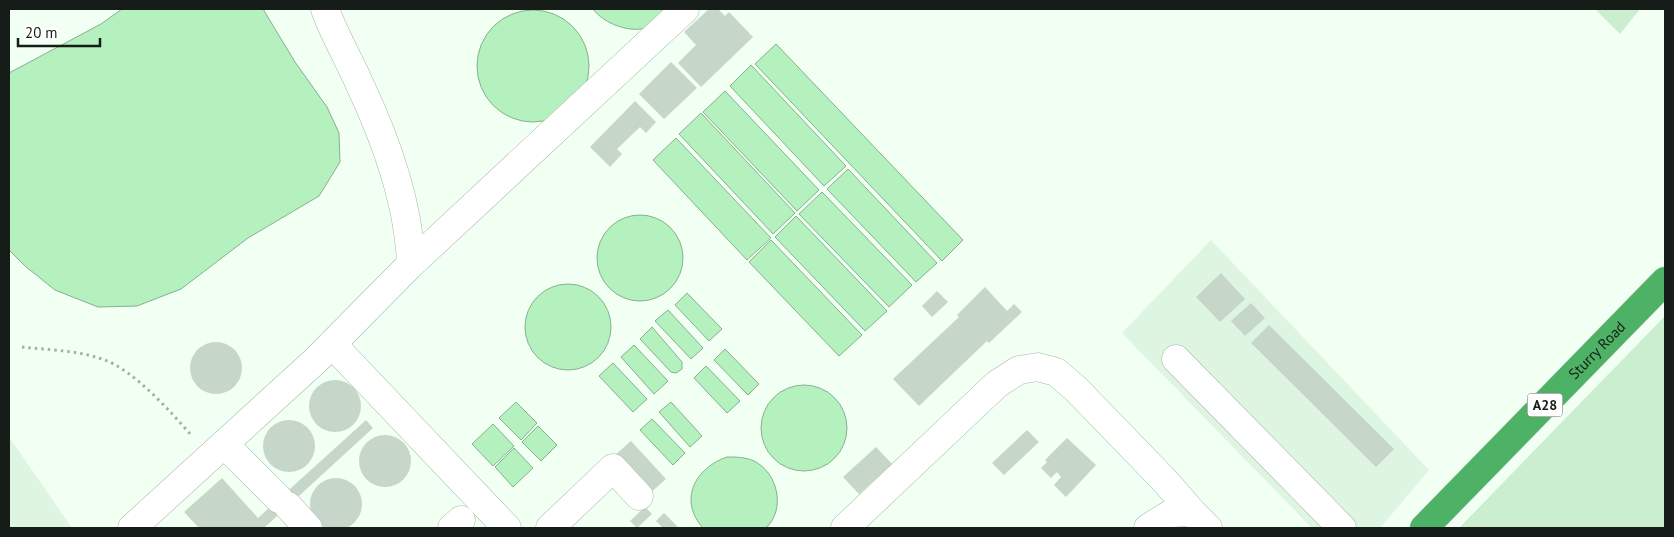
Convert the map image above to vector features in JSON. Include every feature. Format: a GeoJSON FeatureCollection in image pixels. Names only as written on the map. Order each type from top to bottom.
{"type":"FeatureCollection","features":[{"type":"Feature","properties":{"kind":"highway","name":"Sturry Road"},"geometry":{"type":"LineString","coordinates":[[1424,528],[1665,281]]}},
{"type":"Feature","properties":{"kind":"lane"},"geometry":{"type":"LineString","coordinates":[[325,9],[332,29],[360,85],[388,150],[410,238],[411,264]]}},
{"type":"Feature","properties":{"kind":"lane"},"geometry":{"type":"LineString","coordinates":[[132,528],[332,344],[411,264],[685,9]]}},
{"type":"Feature","properties":{"kind":"lane"},"geometry":{"type":"LineString","coordinates":[[332,344],[507,528]]}},
{"type":"Feature","properties":{"kind":"lane"},"geometry":{"type":"LineString","coordinates":[[1176,359],[1342,528]]}},
{"type":"Feature","properties":{"kind":"lane"},"geometry":{"type":"LineString","coordinates":[[844,528],[997,384],[1019,370],[1038,367],[1056,372],[1076,389],[1200,520]]}},
{"type":"Feature","properties":{"kind":"lane"},"geometry":{"type":"LineString","coordinates":[[217,450],[283,502],[308,528]]}},
{"type":"Feature","properties":{"kind":"lane"},"geometry":{"type":"LineString","coordinates":[[550,528],[613,468],[639,496]]}},
{"type":"Feature","properties":{"kind":"lane"},"geometry":{"type":"LineString","coordinates":[[1148,528],[1172,513],[1200,520]]}},
{"type":"Feature","properties":{"kind":"path"},"geometry":{"type":"LineString","coordinates":[[22,347],[70,352],[103,359],[135,378],[173,414],[217,450]]}},
{"type":"Feature","properties":{"kind":"shaded area"},"geometry":{"type":"Polygon","coordinates":[[[122,9],[263,9],[295,62],[327,107],[339,133],[340,162],[319,196],[248,238],[181,289],[137,306],[98,307],[55,290],[25,266],[9,250],[9,73],[101,24],[122,9]]]}},
{"type":"Feature","properties":{"kind":"shaded area"},"geometry":{"type":"Polygon","coordinates":[[[593,9],[679,9],[649,27],[634,29],[611,23],[593,9]]]}},
{"type":"Feature","properties":{"kind":"shaded area"},"geometry":{"type":"Polygon","coordinates":[[[1595,9],[1640,9],[1620,34],[1595,9]]]}},
{"type":"Feature","properties":{"kind":"shaded area"},"geometry":{"type":"Polygon","coordinates":[[[533,10],[554,15],[572,27],[584,45],[589,66],[584,87],[572,105],[554,117],[533,122],[512,117],[494,105],[482,87],[477,66],[482,45],[494,27],[512,15],[533,10]]]}},
{"type":"Feature","properties":{"kind":"shaded area"},"geometry":{"type":"Polygon","coordinates":[[[776,44],[963,240],[942,261],[755,64],[776,44]]]}},
{"type":"Feature","properties":{"kind":"shaded area"},"geometry":{"type":"Polygon","coordinates":[[[751,65],[846,166],[824,186],[730,86],[751,65]]]}},
{"type":"Feature","properties":{"kind":"shaded area"},"geometry":{"type":"Polygon","coordinates":[[[725,91],[819,190],[797,211],[703,112],[725,91]]]}},
{"type":"Feature","properties":{"kind":"shaded area"},"geometry":{"type":"Polygon","coordinates":[[[701,113],[795,213],[773,234],[679,134],[701,113]]]}},
{"type":"Feature","properties":{"kind":"shaded area"},"geometry":{"type":"Polygon","coordinates":[[[676,138],[771,238],[747,260],[653,160],[676,138]]]}},
{"type":"Feature","properties":{"kind":"shaded area"},"geometry":{"type":"Polygon","coordinates":[[[848,169],[937,263],[916,282],[827,189],[848,169]]]}},
{"type":"Feature","properties":{"kind":"shaded area"},"geometry":{"type":"Polygon","coordinates":[[[822,192],[912,285],[889,307],[799,214],[822,192]]]}},
{"type":"Feature","properties":{"kind":"shaded area"},"geometry":{"type":"Polygon","coordinates":[[[640,215],[656,218],[664,222],[676,234],[680,242],[683,258],[680,274],[676,282],[664,294],[656,298],[640,301],[624,298],[616,294],[604,282],[600,274],[597,258],[600,242],[604,234],[616,222],[624,218],[640,215]]]}},
{"type":"Feature","properties":{"kind":"shaded area"},"geometry":{"type":"Polygon","coordinates":[[[796,216],[887,311],[865,331],[775,237],[796,216]]]}},
{"type":"Feature","properties":{"kind":"shaded area"},"geometry":{"type":"Polygon","coordinates":[[[771,240],[862,335],[839,356],[749,262],[771,240]]]}},
{"type":"Feature","properties":{"kind":"shaded area"},"geometry":{"type":"Polygon","coordinates":[[[1211,240],[1429,470],[1380,528],[1312,528],[1122,333],[1211,240]]]}},
{"type":"Feature","properties":{"kind":"shaded area"},"geometry":{"type":"Polygon","coordinates":[[[568,284],[584,287],[592,291],[604,303],[608,311],[611,327],[608,343],[604,351],[592,363],[584,367],[568,370],[552,367],[544,363],[532,351],[528,343],[525,327],[528,311],[532,303],[544,291],[552,287],[568,284]]]}},
{"type":"Feature","properties":{"kind":"shaded area"},"geometry":{"type":"Polygon","coordinates":[[[687,293],[722,329],[709,341],[675,305],[687,293]]]}},
{"type":"Feature","properties":{"kind":"shaded area"},"geometry":{"type":"Polygon","coordinates":[[[668,310],[703,348],[691,359],[655,321],[668,310]]]}},
{"type":"Feature","properties":{"kind":"shaded area"},"geometry":{"type":"Polygon","coordinates":[[[1665,316],[1665,528],[1459,528],[1665,316]]]}},
{"type":"Feature","properties":{"kind":"shaded area"},"geometry":{"type":"Polygon","coordinates":[[[652,327],[682,362],[682,369],[676,373],[671,372],[640,339],[652,327]]]}},
{"type":"Feature","properties":{"kind":"shaded area"},"geometry":{"type":"Polygon","coordinates":[[[634,345],[668,381],[654,394],[621,357],[634,345]]]}},
{"type":"Feature","properties":{"kind":"shaded area"},"geometry":{"type":"Polygon","coordinates":[[[725,349],[759,384],[748,395],[714,360],[725,349]]]}},
{"type":"Feature","properties":{"kind":"shaded area"},"geometry":{"type":"Polygon","coordinates":[[[613,363],[647,399],[633,412],[599,376],[613,363]]]}},
{"type":"Feature","properties":{"kind":"shaded area"},"geometry":{"type":"Polygon","coordinates":[[[706,366],[740,401],[727,413],[694,378],[706,366]]]}},
{"type":"Feature","properties":{"kind":"shaded area"},"geometry":{"type":"Polygon","coordinates":[[[804,385],[820,388],[828,392],[840,404],[844,412],[847,428],[844,444],[840,452],[828,464],[820,468],[804,471],[788,468],[780,464],[768,452],[764,444],[761,428],[764,412],[768,404],[780,392],[788,388],[804,385]]]}},
{"type":"Feature","properties":{"kind":"shaded area"},"geometry":{"type":"Polygon","coordinates":[[[516,402],[537,423],[521,440],[499,418],[516,402]]]}},
{"type":"Feature","properties":{"kind":"shaded area"},"geometry":{"type":"Polygon","coordinates":[[[671,402],[702,436],[690,447],[659,412],[671,402]]]}},
{"type":"Feature","properties":{"kind":"shaded area"},"geometry":{"type":"Polygon","coordinates":[[[652,419],[685,453],[673,465],[640,430],[652,419]]]}},
{"type":"Feature","properties":{"kind":"shaded area"},"geometry":{"type":"Polygon","coordinates":[[[493,424],[514,446],[493,466],[472,444],[493,424]]]}},
{"type":"Feature","properties":{"kind":"shaded area"},"geometry":{"type":"Polygon","coordinates":[[[538,426],[557,445],[541,461],[522,442],[538,426]]]}},
{"type":"Feature","properties":{"kind":"shaded area"},"geometry":{"type":"Polygon","coordinates":[[[9,437],[72,528],[9,528],[9,437]]]}},
{"type":"Feature","properties":{"kind":"shaded area"},"geometry":{"type":"Polygon","coordinates":[[[514,448],[533,468],[513,487],[495,467],[514,448]]]}},
{"type":"Feature","properties":{"kind":"shaded area"},"geometry":{"type":"Polygon","coordinates":[[[727,457],[744,458],[754,461],[769,474],[774,482],[777,502],[776,511],[766,528],[703,528],[696,517],[692,507],[691,496],[694,486],[706,469],[727,457]]]}},
{"type":"Feature","properties":{"kind":"building"},"geometry":{"type":"Polygon","coordinates":[[[709,9],[718,9],[725,16],[729,12],[753,37],[701,87],[678,63],[696,45],[684,32],[709,9]]]}},
{"type":"Feature","properties":{"kind":"building"},"geometry":{"type":"Polygon","coordinates":[[[671,62],[697,88],[664,119],[639,94],[671,62]]]}},
{"type":"Feature","properties":{"kind":"building"},"geometry":{"type":"Polygon","coordinates":[[[635,101],[656,122],[646,133],[640,127],[617,149],[622,154],[610,167],[590,147],[635,101]]]}},
{"type":"Feature","properties":{"kind":"building"},"geometry":{"type":"Polygon","coordinates":[[[1221,273],[1245,299],[1220,322],[1196,297],[1221,273]]]}},
{"type":"Feature","properties":{"kind":"building"},"geometry":{"type":"Polygon","coordinates":[[[985,287],[1007,311],[1014,304],[1022,312],[989,343],[987,341],[919,406],[893,379],[959,317],[957,315],[985,287]]]}},
{"type":"Feature","properties":{"kind":"building"},"geometry":{"type":"Polygon","coordinates":[[[937,291],[948,302],[932,317],[922,306],[937,291]]]}},
{"type":"Feature","properties":{"kind":"building"},"geometry":{"type":"Polygon","coordinates":[[[1251,303],[1265,318],[1245,336],[1231,321],[1251,303]]]}},
{"type":"Feature","properties":{"kind":"building"},"geometry":{"type":"Polygon","coordinates":[[[1269,325],[1394,449],[1376,467],[1251,343],[1269,325]]]}},
{"type":"Feature","properties":{"kind":"building"},"geometry":{"type":"Polygon","coordinates":[[[211,342],[221,342],[230,346],[238,354],[242,368],[238,382],[230,390],[221,394],[211,394],[202,390],[194,382],[190,373],[190,363],[194,354],[202,346],[211,342]]]}},
{"type":"Feature","properties":{"kind":"building"},"geometry":{"type":"Polygon","coordinates":[[[330,380],[340,380],[349,384],[357,392],[361,406],[357,420],[349,428],[340,432],[330,432],[321,428],[313,420],[309,411],[309,401],[313,392],[321,384],[330,380]]]}},
{"type":"Feature","properties":{"kind":"building"},"geometry":{"type":"Polygon","coordinates":[[[284,420],[294,420],[303,424],[311,432],[315,446],[311,460],[303,468],[294,472],[284,472],[275,468],[267,460],[263,451],[263,441],[267,432],[275,424],[284,420]]]}},
{"type":"Feature","properties":{"kind":"building"},"geometry":{"type":"Polygon","coordinates":[[[366,420],[373,428],[264,528],[199,528],[184,512],[222,478],[258,518],[366,420]]]}},
{"type":"Feature","properties":{"kind":"building"},"geometry":{"type":"Polygon","coordinates":[[[1027,430],[1039,442],[1004,475],[992,463],[1027,430]]]}},
{"type":"Feature","properties":{"kind":"building"},"geometry":{"type":"Polygon","coordinates":[[[380,435],[390,435],[399,439],[407,447],[411,461],[407,475],[399,483],[390,487],[380,487],[371,483],[363,475],[359,466],[359,456],[363,447],[371,439],[380,435]]]}},
{"type":"Feature","properties":{"kind":"building"},"geometry":{"type":"Polygon","coordinates":[[[1067,438],[1096,465],[1066,497],[1054,485],[1061,477],[1057,472],[1051,478],[1041,468],[1047,462],[1045,460],[1067,438]]]}},
{"type":"Feature","properties":{"kind":"building"},"geometry":{"type":"Polygon","coordinates":[[[631,441],[666,479],[649,494],[614,456],[631,441]]]}},
{"type":"Feature","properties":{"kind":"building"},"geometry":{"type":"Polygon","coordinates":[[[876,447],[892,464],[859,494],[843,477],[876,447]]]}},
{"type":"Feature","properties":{"kind":"building"},"geometry":{"type":"Polygon","coordinates":[[[336,478],[350,482],[358,490],[362,504],[358,518],[350,526],[336,530],[322,526],[314,518],[310,504],[314,490],[322,482],[336,478]]]}},
{"type":"Feature","properties":{"kind":"building"},"geometry":{"type":"Polygon","coordinates":[[[645,507],[652,514],[637,528],[630,521],[645,507]]]}},
{"type":"Feature","properties":{"kind":"building"},"geometry":{"type":"Polygon","coordinates":[[[664,513],[679,528],[663,528],[656,521],[664,513]]]}}]}
